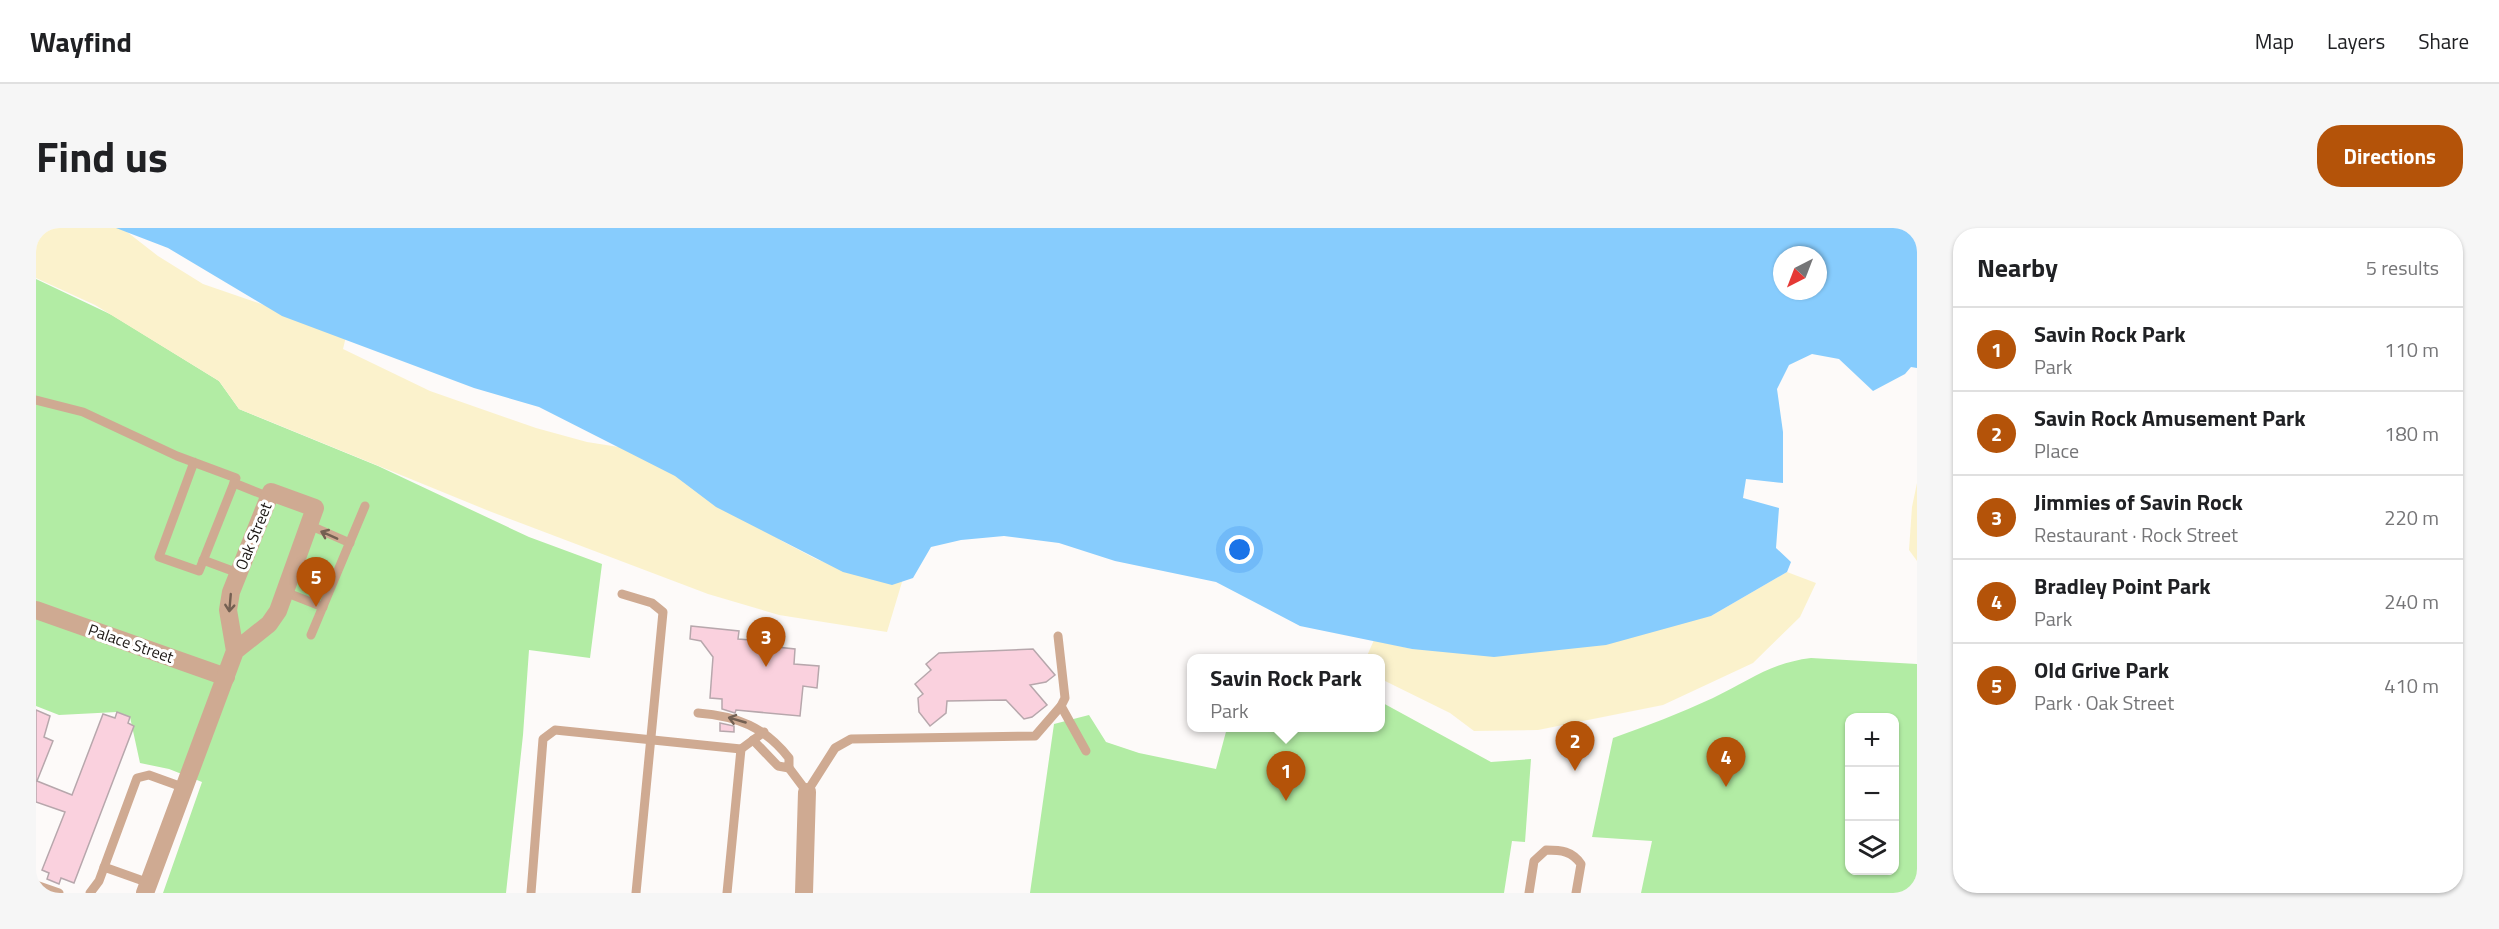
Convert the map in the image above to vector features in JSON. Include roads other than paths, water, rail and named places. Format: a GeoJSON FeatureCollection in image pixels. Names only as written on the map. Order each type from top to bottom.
{"type":"FeatureCollection","features":[{"type":"Feature","properties":{"kind":"street","name":"Oak Street"},"geometry":{"type":"LineString","coordinates":[[147,888],[235,651],[228,610],[231,592],[271,492],[315,508],[309,525]]}},
{"type":"Feature","properties":{"kind":"street"},"geometry":{"type":"LineString","coordinates":[[235,651],[269,624],[278,610],[309,525]]}},
{"type":"Feature","properties":{"kind":"street","name":"Palace Street"},"geometry":{"type":"LineString","coordinates":[[36,610],[226,677]]}},
{"type":"Feature","properties":{"kind":"street"},"geometry":{"type":"LineString","coordinates":[[804,893],[807,792]]}},
{"type":"Feature","properties":{"kind":"lane"},"geometry":{"type":"LineString","coordinates":[[36,400],[83,412],[194,462],[236,478],[199,571],[159,557],[194,462]]}},
{"type":"Feature","properties":{"kind":"lane"},"geometry":{"type":"LineString","coordinates":[[234,483],[269,497]]}},
{"type":"Feature","properties":{"kind":"lane"},"geometry":{"type":"LineString","coordinates":[[311,635],[365,506]]}},
{"type":"Feature","properties":{"kind":"lane"},"geometry":{"type":"LineString","coordinates":[[309,525],[350,543]]}},
{"type":"Feature","properties":{"kind":"lane"},"geometry":{"type":"LineString","coordinates":[[204,560],[238,573]]}},
{"type":"Feature","properties":{"kind":"lane"},"geometry":{"type":"LineString","coordinates":[[285,592],[323,607]]}},
{"type":"Feature","properties":{"kind":"lane"},"geometry":{"type":"LineString","coordinates":[[622,594],[652,603],[663,612],[636,893]]}},
{"type":"Feature","properties":{"kind":"lane"},"geometry":{"type":"LineString","coordinates":[[698,713],[740,720],[764,732],[789,759],[789,768],[807,792],[835,748],[851,739],[1035,736],[1061,706],[1065,688],[1058,636]]}},
{"type":"Feature","properties":{"kind":"lane"},"geometry":{"type":"LineString","coordinates":[[1061,706],[1086,751]]}},
{"type":"Feature","properties":{"kind":"lane"},"geometry":{"type":"LineString","coordinates":[[531,893],[543,739],[555,730],[741,749],[764,732]]}},
{"type":"Feature","properties":{"kind":"lane"},"geometry":{"type":"LineString","coordinates":[[753,740],[778,766],[789,768]]}},
{"type":"Feature","properties":{"kind":"lane"},"geometry":{"type":"LineString","coordinates":[[727,893],[741,749]]}},
{"type":"Feature","properties":{"kind":"lane"},"geometry":{"type":"LineString","coordinates":[[90,893],[99,881],[134,784],[139,776],[148,775],[185,788]]}},
{"type":"Feature","properties":{"kind":"lane"},"geometry":{"type":"LineString","coordinates":[[1529,893],[1534,861],[1546,850],[1570,852],[1581,864],[1576,893]]}},
{"type":"Feature","properties":{"kind":"lane"},"geometry":{"type":"LineString","coordinates":[[104,867],[147,888]]}},
{"type":"Feature","properties":{"kind":"lane"},"geometry":{"type":"LineString","coordinates":[[36,885],[57,893]]}},
{"type":"Feature","properties":{"kind":"water"},"geometry":{"type":"Polygon","coordinates":[[[116,228],[1917,228],[1917,368],[1911,367],[1905,374],[1873,391],[1839,359],[1812,354],[1789,365],[1777,389],[1783,432],[1783,483],[1746,479],[1743,498],[1779,508],[1776,548],[1791,562],[1787,572],[1711,616],[1606,645],[1494,657],[1412,649],[1300,626],[1216,582],[1115,561],[1059,543],[1004,536],[961,540],[931,547],[913,578],[892,585],[843,572],[716,507],[675,476],[539,407],[474,388],[282,316],[168,248],[116,228]]]}},
{"type":"Feature","properties":{"kind":"place","name":"Old Grive Park"},"geometry":{"type":"Point","coordinates":[316,607]}},
{"type":"Feature","properties":{"kind":"place","name":"Jimmies of Savin Rock"},"geometry":{"type":"Point","coordinates":[766,667]}},
{"type":"Feature","properties":{"kind":"place","name":"Savin Rock Amusement Park"},"geometry":{"type":"Point","coordinates":[1575,771]}},
{"type":"Feature","properties":{"kind":"place","name":"Bradley Point Park"},"geometry":{"type":"Point","coordinates":[1726,787]}},
{"type":"Feature","properties":{"kind":"place","name":"Savin Rock Park"},"geometry":{"type":"Point","coordinates":[1286,801]}}]}
